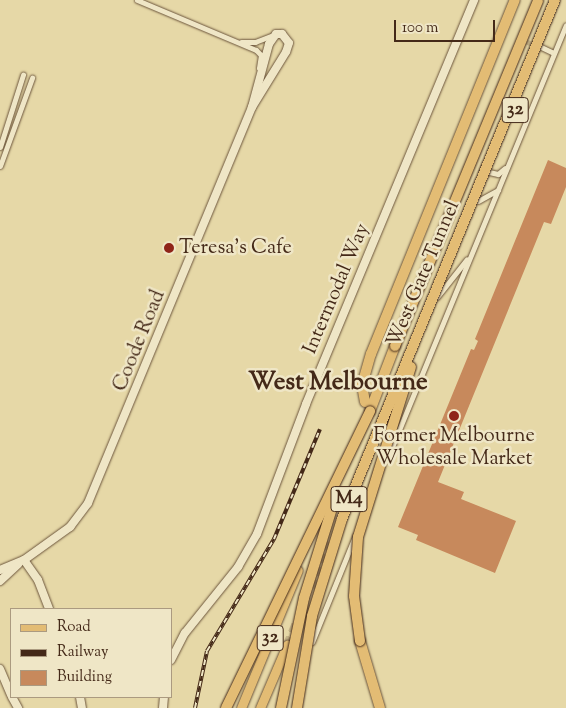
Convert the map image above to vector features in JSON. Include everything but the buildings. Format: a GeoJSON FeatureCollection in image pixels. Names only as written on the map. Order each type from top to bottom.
{"type":"FeatureCollection","features":[{"type":"Feature","properties":{"kind":"highway"},"geometry":{"type":"LineString","coordinates":[[226,708],[367,407],[362,385],[368,364],[515,0]]}},
{"type":"Feature","properties":{"kind":"highway","name":"West Gate Tunnel"},"geometry":{"type":"LineString","coordinates":[[281,708],[315,559],[367,407],[538,0]]}},
{"type":"Feature","properties":{"kind":"highway","name":"West Gate Tunnel"},"geometry":{"type":"LineString","coordinates":[[297,708],[306,648],[333,543],[555,0]]}},
{"type":"Feature","properties":{"kind":"highway"},"geometry":{"type":"LineString","coordinates":[[380,708],[357,623],[356,550],[370,489],[434,299]]}},
{"type":"Feature","properties":{"kind":"highway"},"geometry":{"type":"LineString","coordinates":[[304,708],[306,648]]}},
{"type":"Feature","properties":{"kind":"main road","name":"32"},"geometry":{"type":"LineString","coordinates":[[478,201],[560,0]]}},
{"type":"Feature","properties":{"kind":"main road","name":"32"},"geometry":{"type":"LineString","coordinates":[[241,708],[307,548]]}},
{"type":"Feature","properties":{"kind":"main road","name":"32"},"geometry":{"type":"LineString","coordinates":[[260,708],[287,645]]}},
{"type":"Feature","properties":{"kind":"street"},"geometry":{"type":"LineString","coordinates":[[137,0],[238,41],[261,55],[252,107]]}},
{"type":"Feature","properties":{"kind":"street","name":"Intermodal Way"},"geometry":{"type":"LineString","coordinates":[[172,658],[185,633],[238,567],[257,534],[306,404],[474,0]]}},
{"type":"Feature","properties":{"kind":"street"},"geometry":{"type":"LineString","coordinates":[[300,671],[566,25]]}},
{"type":"Feature","properties":{"kind":"street"},"geometry":{"type":"LineString","coordinates":[[238,41],[255,42],[279,33]]}},
{"type":"Feature","properties":{"kind":"street","name":"Coode Road"},"geometry":{"type":"LineString","coordinates":[[0,582],[23,560],[70,527],[88,503],[252,107],[267,48],[279,33],[288,39],[286,52],[252,107]]}},
{"type":"Feature","properties":{"kind":"street"},"geometry":{"type":"LineString","coordinates":[[541,47],[554,53]]}},
{"type":"Feature","properties":{"kind":"street"},"geometry":{"type":"LineString","coordinates":[[0,147],[23,75]]}},
{"type":"Feature","properties":{"kind":"street"},"geometry":{"type":"LineString","coordinates":[[0,166],[32,78]]}},
{"type":"Feature","properties":{"kind":"street"},"geometry":{"type":"LineString","coordinates":[[489,172],[500,174],[510,162]]}},
{"type":"Feature","properties":{"kind":"street"},"geometry":{"type":"LineString","coordinates":[[478,201],[500,188]]}},
{"type":"Feature","properties":{"kind":"street"},"geometry":{"type":"LineString","coordinates":[[434,299],[476,243]]}},
{"type":"Feature","properties":{"kind":"street"},"geometry":{"type":"LineString","coordinates":[[23,560],[38,580],[49,608]]}},
{"type":"Feature","properties":{"kind":"street","name":"Coode Road"},"geometry":{"type":"LineString","coordinates":[[0,570],[23,560]]}},
{"type":"Feature","properties":{"kind":"street"},"geometry":{"type":"LineString","coordinates":[[0,669],[10,692]]}},
{"type":"Feature","properties":{"kind":"tunnel"},"geometry":{"type":"LineString","coordinates":[[520,39],[538,46]]}},
{"type":"Feature","properties":{"kind":"tunnel"},"geometry":{"type":"LineString","coordinates":[[467,162],[489,172]]}},
{"type":"Feature","properties":{"kind":"tunnel"},"geometry":{"type":"LineString","coordinates":[[311,587],[331,542]]}},
{"type":"Feature","properties":{"kind":"tunnel"},"geometry":{"type":"LineString","coordinates":[[287,645],[296,624]]}},
{"type":"Feature","properties":{"kind":"railway"},"geometry":{"type":"LineString","coordinates":[[195,708],[207,651],[274,539],[320,429]]}},
{"type":"Feature","properties":{"kind":"place","name":"Teresa's Cafe"},"geometry":{"type":"Point","coordinates":[169,248]}},
{"type":"Feature","properties":{"kind":"place","name":"Former Melbourne Wholesale Market"},"geometry":{"type":"Point","coordinates":[454,416]}},
{"type":"Feature","properties":{"kind":"district","name":"West Melbourne"},"geometry":{"type":"Point","coordinates":[338,383]}}]}
